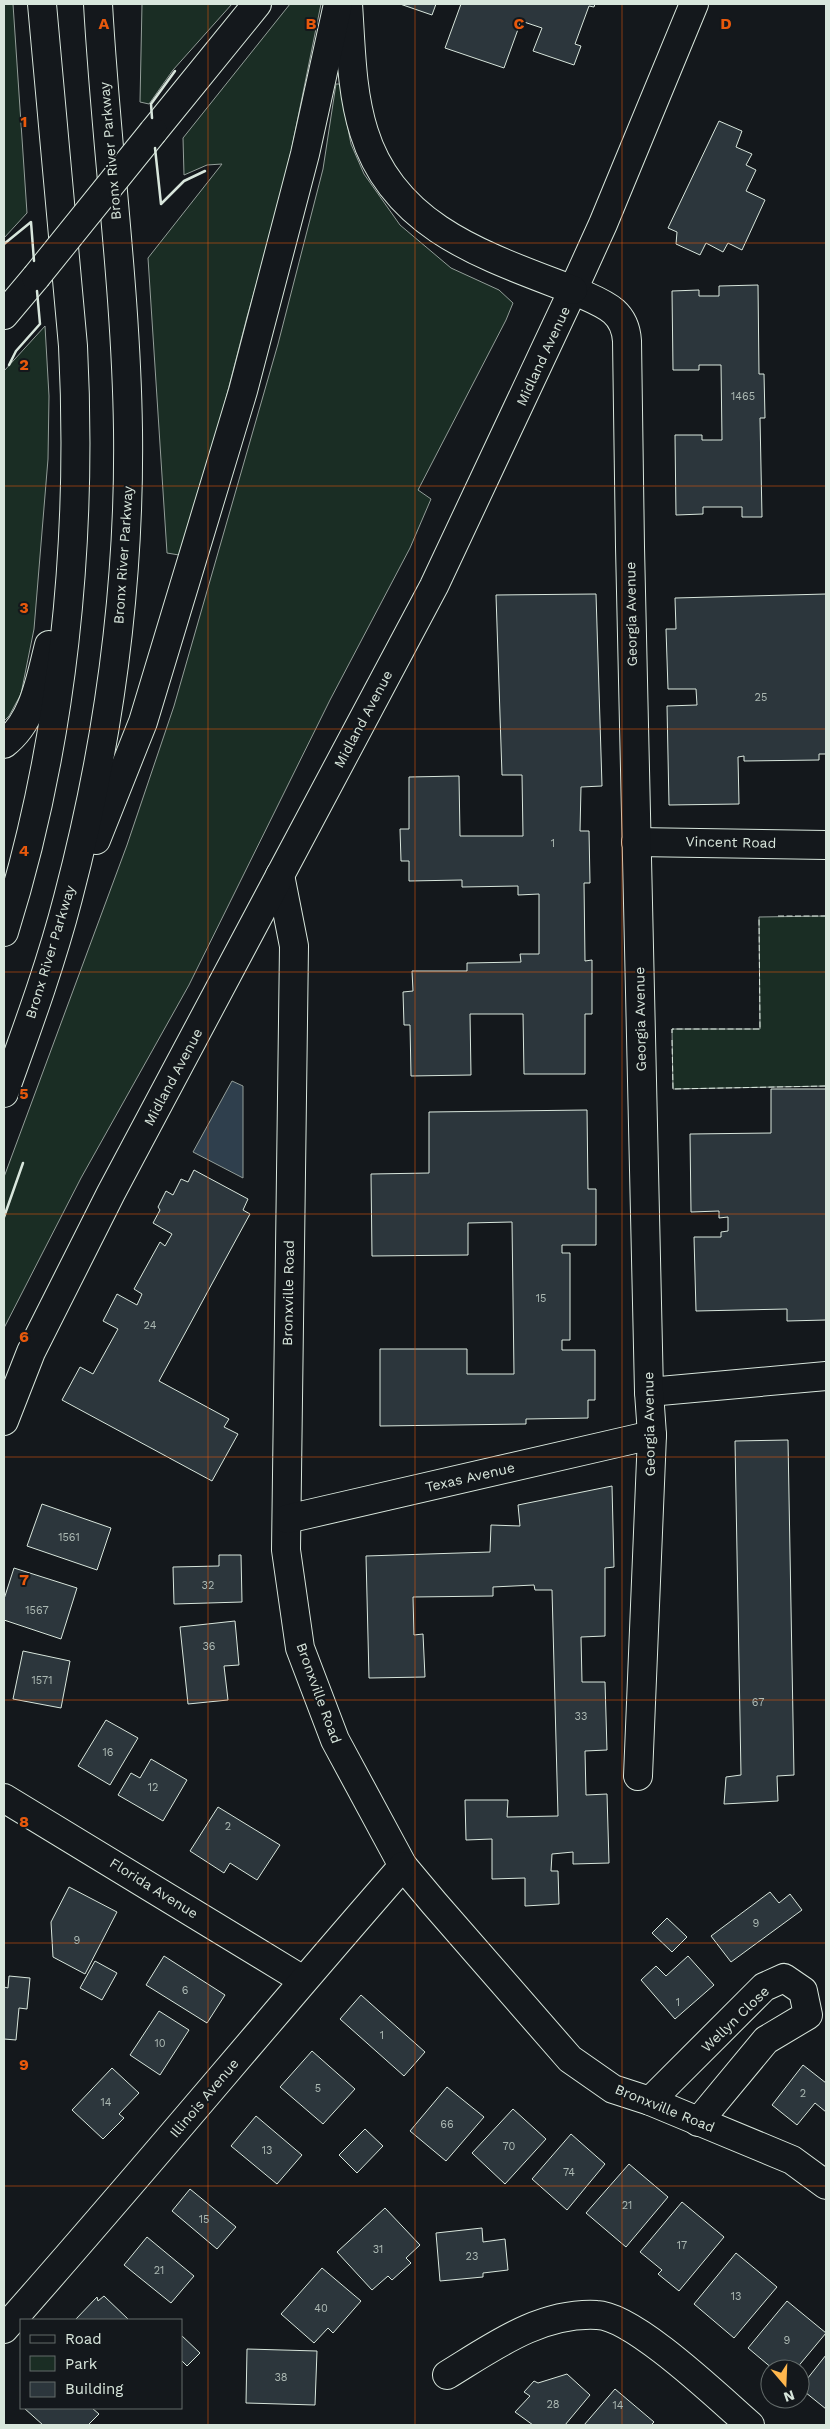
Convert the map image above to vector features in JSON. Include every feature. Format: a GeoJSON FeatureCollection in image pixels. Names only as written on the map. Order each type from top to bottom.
{"type":"FeatureCollection","features":[{"type":"Feature","properties":{"kind":"main road"},"geometry":{"type":"LineString","coordinates":[[4,932],[34,819],[44,769],[61,666],[72,557],[76,452],[74,365],[61,193],[42,4]]}},
{"type":"Feature","properties":{"kind":"main road"},"geometry":{"type":"LineString","coordinates":[[4,314],[257,4]]}},
{"type":"Feature","properties":{"kind":"main road"},"geometry":{"type":"LineString","coordinates":[[54,948],[143,722],[228,443],[297,187],[338,4]]}},
{"type":"Feature","properties":{"kind":"main road","name":"Georgia Avenue"},"geometry":{"type":"LineString","coordinates":[[348,4],[354,86],[361,123],[372,153],[392,186],[415,211],[446,236],[494,259],[573,290],[614,310],[623,321],[627,334],[636,842],[649,1392],[652,1435],[638,1776]]}},
{"type":"Feature","properties":{"kind":"main road","name":"Midland Avenue"},"geometry":{"type":"LineString","coordinates":[[4,1421],[31,1352],[106,1202],[434,586],[603,224],[694,4]]}},
{"type":"Feature","properties":{"kind":"main road","name":"Bronx River Parkway"},"geometry":{"type":"LineString","coordinates":[[4,1093],[54,948],[80,848],[101,751],[121,601],[127,508],[126,357],[99,9]]}},
{"type":"Feature","properties":{"kind":"main road"},"geometry":{"type":"LineString","coordinates":[[4,744],[18,731],[30,709],[72,557]]}},
{"type":"Feature","properties":{"kind":"main road","name":"Vincent Road"},"geometry":{"type":"LineString","coordinates":[[636,842],[826,845]]}},
{"type":"Feature","properties":{"kind":"main road","name":"Bronxville Road"},"geometry":{"type":"LineString","coordinates":[[280,874],[294,946],[286,1413],[286,1550],[300,1648],[335,1740],[403,1866],[570,2059],[613,2089],[650,2101],[792,2160],[826,2185]]}},
{"type":"Feature","properties":{"kind":"main road"},"geometry":{"type":"LineString","coordinates":[[649,1392],[826,1376]]}},
{"type":"Feature","properties":{"kind":"main road","name":"Texas Avenue"},"geometry":{"type":"LineString","coordinates":[[287,1519],[652,1435]]}},
{"type":"Feature","properties":{"kind":"main road","name":"Florida Avenue"},"geometry":{"type":"LineString","coordinates":[[4,1798],[303,1980]]}},
{"type":"Feature","properties":{"kind":"main road","name":"Illinois Avenue"},"geometry":{"type":"LineString","coordinates":[[4,2329],[164,2146],[303,1980],[403,1866]]}},
{"type":"Feature","properties":{"kind":"main road","name":"Wellyn Close"},"geometry":{"type":"LineString","coordinates":[[650,2101],[764,1987],[784,1978],[804,1990],[808,2016],[766,2040],[698,2122]]}},
{"type":"Feature","properties":{"kind":"main road"},"geometry":{"type":"LineString","coordinates":[[447,2375],[514,2334],[574,2316],[598,2315],[612,2318],[678,2361],[750,2425]]}},
{"type":"Feature","properties":{"kind":"green space"},"geometry":{"type":"Polygon","coordinates":[[[4,4],[13,4],[27,213],[4,238],[4,4]]]}},
{"type":"Feature","properties":{"kind":"green space"},"geometry":{"type":"Polygon","coordinates":[[[142,4],[232,4],[173,70],[149,104],[140,102],[142,4]]]}},
{"type":"Feature","properties":{"kind":"green space"},"geometry":{"type":"Polygon","coordinates":[[[290,4],[321,4],[291,152],[204,483],[179,555],[167,553],[148,258],[222,164],[207,165],[184,175],[183,138],[290,4]]]}},
{"type":"Feature","properties":{"kind":"green space"},"geometry":{"type":"Polygon","coordinates":[[[336,84],[342,84],[343,103],[351,144],[364,174],[400,225],[451,268],[499,290],[513,303],[418,490],[431,499],[410,548],[330,700],[189,985],[81,1178],[4,1328],[4,1177],[127,845],[174,706],[278,344],[323,169],[336,84]]]}},
{"type":"Feature","properties":{"kind":"green space"},"geometry":{"type":"Polygon","coordinates":[[[45,326],[49,396],[48,459],[34,629],[21,694],[9,716],[4,721],[4,371],[45,326]]]}},
{"type":"Feature","properties":{"kind":"green space"},"geometry":{"type":"Polygon","coordinates":[[[826,916],[826,1086],[673,1089],[672,1029],[760,1029],[759,917],[826,916]]]}},
{"type":"Feature","properties":{"kind":"water"},"geometry":{"type":"Polygon","coordinates":[[[232,1081],[243,1086],[243,1178],[193,1152],[232,1081]]]}},
{"type":"Feature","properties":{"kind":"building"},"geometry":{"type":"Polygon","coordinates":[[[400,4],[436,4],[432,15],[400,4]]]}},
{"type":"Feature","properties":{"kind":"building"},"geometry":{"type":"Polygon","coordinates":[[[461,4],[595,4],[594,7],[589,6],[575,44],[581,46],[574,65],[533,51],[542,28],[521,21],[504,68],[445,48],[461,4]]]}},
{"type":"Feature","properties":{"kind":"building"},"geometry":{"type":"Polygon","coordinates":[[[719,121],[742,131],[736,147],[752,154],[746,165],[756,170],[746,191],[765,200],[742,250],[728,243],[723,252],[706,243],[700,255],[676,244],[677,232],[668,228],[719,121]]]}},
{"type":"Feature","properties":{"kind":"building"},"geometry":{"type":"Polygon","coordinates":[[[758,285],[759,374],[764,374],[765,418],[760,418],[762,517],[742,517],[742,507],[703,507],[703,514],[676,515],[675,435],[702,435],[702,440],[722,440],[721,365],[699,365],[699,370],[673,370],[672,291],[699,290],[699,296],[719,296],[719,286],[758,285]]]}},
{"type":"Feature","properties":{"kind":"building"},"geometry":{"type":"Polygon","coordinates":[[[596,594],[602,786],[581,787],[580,831],[589,831],[590,883],[584,883],[585,961],[592,960],[592,1014],[585,1014],[585,1074],[524,1074],[523,1014],[470,1014],[471,1075],[411,1076],[410,1025],[404,1025],[403,992],[413,991],[412,971],[467,971],[467,963],[521,962],[520,954],[539,954],[539,894],[518,895],[518,886],[462,887],[462,880],[409,881],[409,861],[401,861],[400,829],[409,829],[409,777],[459,776],[460,836],[523,836],[522,775],[502,775],[496,595],[596,594]]]}},
{"type":"Feature","properties":{"kind":"building"},"geometry":{"type":"Polygon","coordinates":[[[826,594],[826,754],[819,754],[819,760],[744,761],[744,756],[738,757],[739,804],[669,805],[667,706],[697,705],[696,689],[668,689],[666,629],[676,629],[675,598],[826,594]]]}},
{"type":"Feature","properties":{"kind":"building"},"geometry":{"type":"Polygon","coordinates":[[[771,1089],[826,1089],[826,1320],[787,1321],[787,1309],[696,1311],[694,1237],[721,1237],[721,1232],[728,1231],[728,1217],[719,1218],[719,1211],[691,1212],[690,1134],[771,1133],[771,1089]]]}},
{"type":"Feature","properties":{"kind":"building"},"geometry":{"type":"Polygon","coordinates":[[[587,1110],[588,1189],[596,1189],[596,1245],[562,1245],[562,1253],[570,1253],[570,1340],[562,1340],[562,1350],[595,1350],[595,1400],[588,1400],[588,1418],[526,1419],[526,1424],[380,1426],[380,1349],[467,1349],[467,1374],[514,1374],[512,1222],[468,1223],[468,1255],[372,1256],[371,1174],[429,1173],[429,1112],[587,1110]]]}},
{"type":"Feature","properties":{"kind":"building"},"geometry":{"type":"Polygon","coordinates":[[[194,1170],[248,1199],[243,1210],[250,1214],[159,1381],[229,1419],[224,1427],[238,1434],[212,1481],[62,1400],[80,1367],[93,1374],[118,1329],[103,1321],[117,1294],[137,1305],[142,1294],[134,1289],[160,1242],[165,1246],[172,1234],[153,1223],[160,1210],[158,1207],[166,1191],[173,1195],[181,1179],[188,1182],[194,1170]]]}},
{"type":"Feature","properties":{"kind":"building"},"geometry":{"type":"Polygon","coordinates":[[[788,1440],[794,1775],[777,1776],[778,1801],[724,1804],[726,1777],[741,1775],[735,1441],[788,1440]]]}},
{"type":"Feature","properties":{"kind":"building"},"geometry":{"type":"Polygon","coordinates":[[[612,1486],[614,1567],[605,1568],[605,1636],[581,1637],[582,1682],[605,1682],[607,1750],[585,1751],[586,1795],[607,1794],[609,1863],[573,1864],[573,1852],[552,1854],[551,1871],[558,1871],[559,1904],[525,1906],[525,1878],[492,1879],[492,1839],[466,1840],[465,1800],[508,1800],[507,1817],[558,1816],[552,1590],[535,1590],[534,1585],[493,1587],[493,1596],[413,1597],[414,1635],[423,1634],[425,1677],[369,1678],[366,1556],[490,1552],[491,1525],[520,1526],[518,1505],[612,1486]]]}},
{"type":"Feature","properties":{"kind":"building"},"geometry":{"type":"Polygon","coordinates":[[[42,1504],[111,1528],[97,1570],[27,1546],[42,1504]]]}},
{"type":"Feature","properties":{"kind":"building"},"geometry":{"type":"Polygon","coordinates":[[[219,1555],[241,1555],[242,1602],[174,1604],[173,1567],[219,1566],[219,1555]]]}},
{"type":"Feature","properties":{"kind":"building"},"geometry":{"type":"Polygon","coordinates":[[[14,1568],[77,1588],[61,1639],[4,1620],[4,1599],[14,1568]]]}},
{"type":"Feature","properties":{"kind":"building"},"geometry":{"type":"Polygon","coordinates":[[[235,1621],[239,1665],[224,1666],[228,1700],[188,1704],[180,1627],[235,1621]]]}},
{"type":"Feature","properties":{"kind":"building"},"geometry":{"type":"Polygon","coordinates":[[[23,1651],[70,1661],[61,1708],[13,1699],[23,1651]]]}},
{"type":"Feature","properties":{"kind":"building"},"geometry":{"type":"Polygon","coordinates":[[[106,1720],[138,1738],[110,1785],[78,1766],[106,1720]]]}},
{"type":"Feature","properties":{"kind":"building"},"geometry":{"type":"Polygon","coordinates":[[[151,1759],[187,1780],[163,1821],[118,1795],[131,1773],[140,1778],[151,1759]]]}},
{"type":"Feature","properties":{"kind":"building"},"geometry":{"type":"Polygon","coordinates":[[[218,1807],[280,1845],[257,1880],[230,1863],[224,1873],[190,1851],[218,1807]]]}},
{"type":"Feature","properties":{"kind":"building"},"geometry":{"type":"Polygon","coordinates":[[[69,1887],[117,1912],[85,1974],[53,1957],[51,1922],[69,1887]]]}},
{"type":"Feature","properties":{"kind":"building"},"geometry":{"type":"Polygon","coordinates":[[[770,1892],[779,1903],[790,1894],[802,1910],[731,1962],[711,1936],[770,1892]]]}},
{"type":"Feature","properties":{"kind":"building"},"geometry":{"type":"Polygon","coordinates":[[[667,1918],[687,1937],[672,1952],[652,1933],[667,1918]]]}},
{"type":"Feature","properties":{"kind":"building"},"geometry":{"type":"Polygon","coordinates":[[[164,1956],[225,1995],[207,2023],[146,1985],[164,1956]]]}},
{"type":"Feature","properties":{"kind":"building"},"geometry":{"type":"Polygon","coordinates":[[[688,1956],[714,1985],[675,2019],[641,1980],[656,1966],[666,1976],[688,1956]]]}},
{"type":"Feature","properties":{"kind":"building"},"geometry":{"type":"Polygon","coordinates":[[[95,1961],[117,1973],[102,2000],[80,1988],[95,1961]]]}},
{"type":"Feature","properties":{"kind":"building"},"geometry":{"type":"Polygon","coordinates":[[[9,1976],[30,1978],[27,2009],[19,2008],[16,2040],[4,2039],[4,1987],[8,1988],[9,1976]]]}},
{"type":"Feature","properties":{"kind":"building"},"geometry":{"type":"Polygon","coordinates":[[[361,1995],[425,2052],[404,2076],[340,2019],[361,1995]]]}},
{"type":"Feature","properties":{"kind":"building"},"geometry":{"type":"Polygon","coordinates":[[[159,2011],[189,2030],[160,2075],[130,2055],[159,2011]]]}},
{"type":"Feature","properties":{"kind":"building"},"geometry":{"type":"Polygon","coordinates":[[[312,2051],[355,2089],[323,2124],[280,2087],[312,2051]]]}},
{"type":"Feature","properties":{"kind":"building"},"geometry":{"type":"Polygon","coordinates":[[[803,2065],[826,2083],[826,2112],[815,2103],[797,2125],[772,2105],[803,2065]]]}},
{"type":"Feature","properties":{"kind":"building"},"geometry":{"type":"Polygon","coordinates":[[[112,2068],[139,2093],[119,2114],[124,2118],[103,2139],[72,2110],[112,2068]]]}},
{"type":"Feature","properties":{"kind":"building"},"geometry":{"type":"Polygon","coordinates":[[[447,2087],[484,2117],[446,2161],[410,2131],[447,2087]]]}},
{"type":"Feature","properties":{"kind":"building"},"geometry":{"type":"Polygon","coordinates":[[[513,2109],[546,2139],[505,2184],[472,2153],[513,2109]]]}},
{"type":"Feature","properties":{"kind":"building"},"geometry":{"type":"Polygon","coordinates":[[[256,2116],[302,2155],[277,2184],[231,2146],[256,2116]]]}},
{"type":"Feature","properties":{"kind":"building"},"geometry":{"type":"Polygon","coordinates":[[[365,2129],[383,2146],[357,2173],[339,2155],[365,2129]]]}},
{"type":"Feature","properties":{"kind":"building"},"geometry":{"type":"Polygon","coordinates":[[[571,2134],[605,2164],[567,2210],[532,2179],[571,2134]]]}},
{"type":"Feature","properties":{"kind":"building"},"geometry":{"type":"Polygon","coordinates":[[[629,2164],[668,2197],[626,2247],[586,2213],[629,2164]]]}},
{"type":"Feature","properties":{"kind":"building"},"geometry":{"type":"Polygon","coordinates":[[[190,2189],[236,2227],[217,2249],[172,2211],[190,2189]]]}},
{"type":"Feature","properties":{"kind":"building"},"geometry":{"type":"Polygon","coordinates":[[[682,2202],[724,2237],[679,2291],[658,2274],[662,2270],[640,2252],[682,2202]]]}},
{"type":"Feature","properties":{"kind":"building"},"geometry":{"type":"Polygon","coordinates":[[[385,2208],[420,2245],[406,2258],[411,2263],[392,2280],[388,2276],[372,2290],[337,2252],[385,2208]]]}},
{"type":"Feature","properties":{"kind":"building"},"geometry":{"type":"Polygon","coordinates":[[[482,2228],[483,2242],[505,2239],[508,2270],[483,2273],[483,2277],[440,2281],[436,2233],[482,2228]]]}},
{"type":"Feature","properties":{"kind":"building"},"geometry":{"type":"Polygon","coordinates":[[[147,2237],[194,2276],[171,2303],[124,2265],[147,2237]]]}},
{"type":"Feature","properties":{"kind":"building"},"geometry":{"type":"Polygon","coordinates":[[[736,2253],[777,2287],[734,2338],[694,2304],[736,2253]]]}},
{"type":"Feature","properties":{"kind":"building"},"geometry":{"type":"Polygon","coordinates":[[[322,2268],[361,2301],[333,2333],[328,2328],[314,2343],[281,2314],[322,2268]]]}},
{"type":"Feature","properties":{"kind":"building"},"geometry":{"type":"Polygon","coordinates":[[[104,2296],[128,2319],[76,2319],[97,2297],[98,2301],[104,2296]]]}},
{"type":"Feature","properties":{"kind":"building"},"geometry":{"type":"Polygon","coordinates":[[[787,2301],[826,2333],[804,2359],[761,2359],[748,2348],[787,2301]]]}},
{"type":"Feature","properties":{"kind":"building"},"geometry":{"type":"Polygon","coordinates":[[[182,2336],[200,2353],[187,2366],[182,2361],[182,2336]]]}},
{"type":"Feature","properties":{"kind":"building"},"geometry":{"type":"Polygon","coordinates":[[[247,2349],[317,2351],[315,2405],[246,2403],[247,2349]]]}},
{"type":"Feature","properties":{"kind":"building"},"geometry":{"type":"Polygon","coordinates":[[[826,2355],[826,2409],[810,2396],[810,2375],[826,2355]]]}},
{"type":"Feature","properties":{"kind":"building"},"geometry":{"type":"Polygon","coordinates":[[[567,2374],[590,2395],[565,2425],[533,2425],[515,2412],[530,2396],[524,2392],[534,2381],[538,2383],[567,2374]]]}},
{"type":"Feature","properties":{"kind":"building"},"geometry":{"type":"Polygon","coordinates":[[[615,2389],[654,2422],[651,2425],[584,2425],[615,2389]]]}},
{"type":"Feature","properties":{"kind":"building"},"geometry":{"type":"Polygon","coordinates":[[[25,2409],[93,2409],[99,2414],[88,2425],[43,2425],[25,2409]]]}},
{"type":"Feature","properties":{"kind":"fence"},"geometry":{"type":"LineString","coordinates":[[778,916],[826,916]]}},
{"type":"Feature","properties":{"kind":"fence"},"geometry":{"type":"LineString","coordinates":[[672,1033],[672,1029],[760,1029],[759,917]]}},
{"type":"Feature","properties":{"kind":"fence"},"geometry":{"type":"LineString","coordinates":[[672,1040],[673,1089],[826,1086]]}},
{"type":"Feature","properties":{"kind":"wall"},"geometry":{"type":"LineString","coordinates":[[152,118],[151,104],[175,71]]}},
{"type":"Feature","properties":{"kind":"wall"},"geometry":{"type":"LineString","coordinates":[[155,148],[161,204],[184,181],[205,171]]}},
{"type":"Feature","properties":{"kind":"wall"},"geometry":{"type":"LineString","coordinates":[[4,244],[31,222],[34,261]]}},
{"type":"Feature","properties":{"kind":"wall"},"geometry":{"type":"LineString","coordinates":[[9,365],[16,351],[40,324],[37,291]]}},
{"type":"Feature","properties":{"kind":"wall"},"geometry":{"type":"LineString","coordinates":[[4,1217],[23,1163]]}}]}
